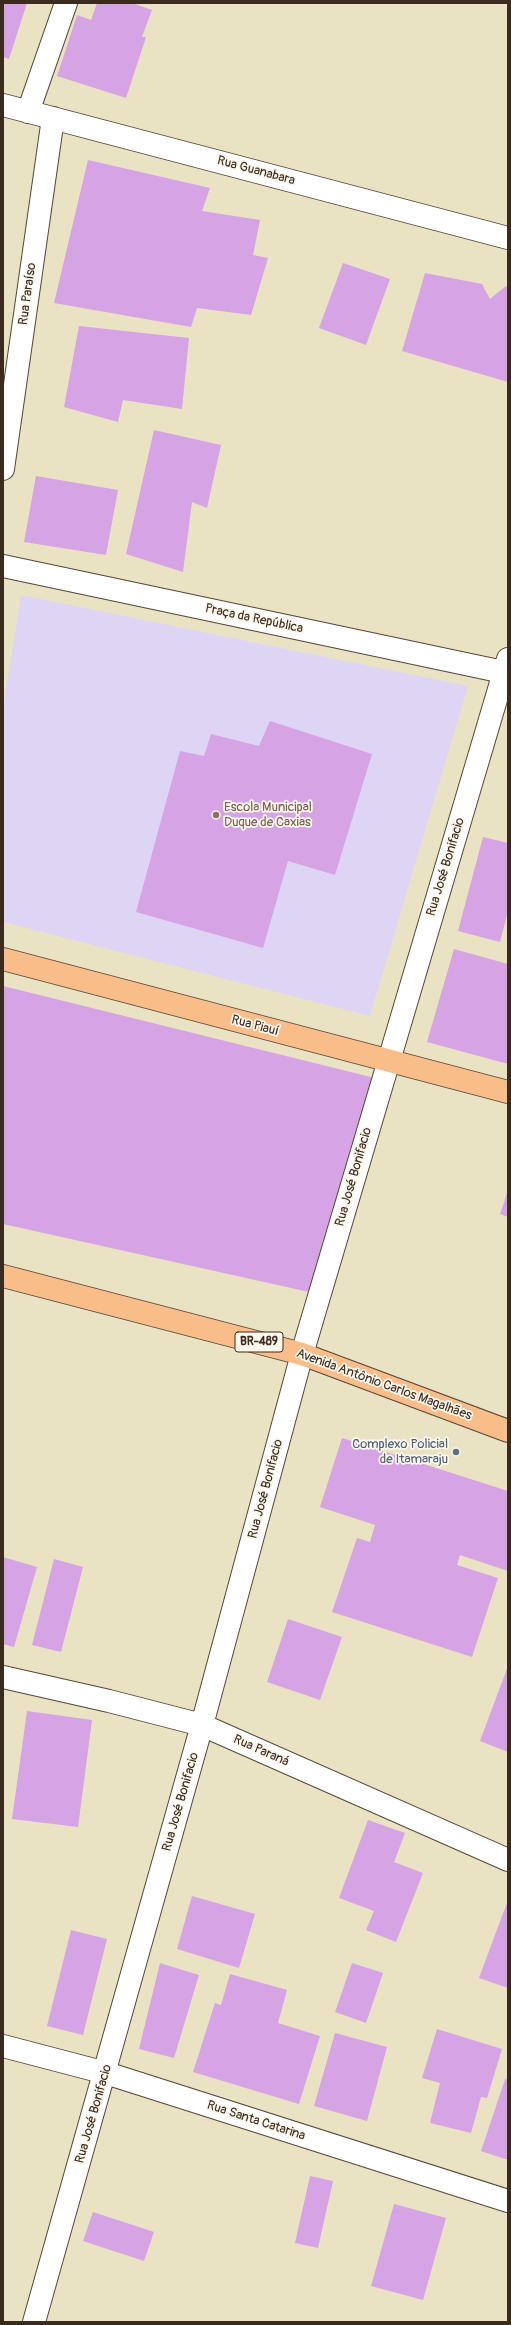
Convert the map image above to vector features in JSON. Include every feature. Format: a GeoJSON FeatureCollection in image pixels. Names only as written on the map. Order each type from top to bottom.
{"type":"FeatureCollection","features":[{"type":"Feature","properties":{"kind":"main road","name":"Rua Piauí"},"geometry":{"type":"LineString","coordinates":[[3,959],[508,1092]]}},
{"type":"Feature","properties":{"kind":"main road","name":"Avenida Antônio Carlos Magalhães"},"geometry":{"type":"LineString","coordinates":[[3,1276],[302,1354],[508,1431]]}},
{"type":"Feature","properties":{"kind":"street"},"geometry":{"type":"LineString","coordinates":[[28,112],[66,3]]}},
{"type":"Feature","properties":{"kind":"street","name":"Rua Guanabara"},"geometry":{"type":"LineString","coordinates":[[3,105],[508,238]]}},
{"type":"Feature","properties":{"kind":"street","name":"Rua Paraíso"},"geometry":{"type":"LineString","coordinates":[[3,469],[53,118]]}},
{"type":"Feature","properties":{"kind":"street","name":"Praça da República"},"geometry":{"type":"LineString","coordinates":[[3,566],[507,668]]}},
{"type":"Feature","properties":{"kind":"street","name":"Rua José Bonifacio"},"geometry":{"type":"LineString","coordinates":[[34,2322],[106,2073],[302,1354],[507,668]]}},
{"type":"Feature","properties":{"kind":"street","name":"Rua Paraná"},"geometry":{"type":"LineString","coordinates":[[3,1677],[109,1701],[202,1725],[508,1860]]}},
{"type":"Feature","properties":{"kind":"street","name":"Rua Santa Catarina"},"geometry":{"type":"LineString","coordinates":[[3,2046],[106,2073],[508,2201]]}},
{"type":"Feature","properties":{"kind":"shaded area","name":"Escola Municipal Duque de Caxias"},"geometry":{"type":"Polygon","coordinates":[[[21,595],[468,686],[370,1016],[3,922],[3,708],[21,595]]]}},
{"type":"Feature","properties":{"kind":"building"},"geometry":{"type":"Polygon","coordinates":[[[3,3],[27,3],[9,59],[3,57],[3,3]]]}},
{"type":"Feature","properties":{"kind":"building"},"geometry":{"type":"Polygon","coordinates":[[[97,3],[132,3],[152,10],[142,37],[146,37],[126,98],[57,76],[77,15],[91,20],[97,3]]]}},
{"type":"Feature","properties":{"kind":"building"},"geometry":{"type":"Polygon","coordinates":[[[88,160],[210,188],[202,211],[260,220],[253,255],[268,258],[251,315],[197,308],[191,327],[54,303],[88,160]]]}},
{"type":"Feature","properties":{"kind":"building"},"geometry":{"type":"Polygon","coordinates":[[[343,263],[390,279],[366,345],[319,328],[343,263]]]}},
{"type":"Feature","properties":{"kind":"building"},"geometry":{"type":"Polygon","coordinates":[[[425,273],[482,284],[490,299],[506,286],[508,287],[508,382],[402,351],[425,273]]]}},
{"type":"Feature","properties":{"kind":"building"},"geometry":{"type":"Polygon","coordinates":[[[79,326],[189,338],[182,409],[123,400],[118,422],[64,407],[79,326]]]}},
{"type":"Feature","properties":{"kind":"building"},"geometry":{"type":"Polygon","coordinates":[[[154,430],[221,445],[207,508],[192,502],[183,572],[126,554],[154,430]]]}},
{"type":"Feature","properties":{"kind":"building"},"geometry":{"type":"Polygon","coordinates":[[[36,476],[118,490],[106,555],[24,542],[36,476]]]}},
{"type":"Feature","properties":{"kind":"building"},"geometry":{"type":"Polygon","coordinates":[[[270,721],[372,754],[335,875],[288,861],[263,948],[136,912],[180,751],[204,756],[211,734],[259,746],[270,721]]]}},
{"type":"Feature","properties":{"kind":"building"},"geometry":{"type":"Polygon","coordinates":[[[483,837],[508,843],[508,911],[500,942],[458,931],[483,837]]]}},
{"type":"Feature","properties":{"kind":"building"},"geometry":{"type":"Polygon","coordinates":[[[454,949],[508,964],[508,1064],[427,1042],[454,949]]]}},
{"type":"Feature","properties":{"kind":"building"},"geometry":{"type":"Polygon","coordinates":[[[3,986],[375,1078],[309,1292],[3,1224],[3,986]]]}},
{"type":"Feature","properties":{"kind":"building"},"geometry":{"type":"Polygon","coordinates":[[[508,1190],[508,1217],[500,1214],[508,1190]]]}},
{"type":"Feature","properties":{"kind":"building"},"geometry":{"type":"Polygon","coordinates":[[[342,1438],[508,1491],[508,1571],[460,1555],[457,1565],[498,1578],[472,1657],[332,1612],[357,1538],[370,1542],[375,1525],[320,1507],[342,1438]]]}},
{"type":"Feature","properties":{"kind":"building"},"geometry":{"type":"Polygon","coordinates":[[[3,1557],[37,1567],[14,1647],[3,1644],[3,1557]]]}},
{"type":"Feature","properties":{"kind":"building"},"geometry":{"type":"Polygon","coordinates":[[[54,1559],[83,1567],[61,1652],[32,1645],[54,1559]]]}},
{"type":"Feature","properties":{"kind":"building"},"geometry":{"type":"Polygon","coordinates":[[[288,1619],[342,1637],[320,1700],[267,1682],[288,1619]]]}},
{"type":"Feature","properties":{"kind":"building"},"geometry":{"type":"Polygon","coordinates":[[[508,1666],[508,1752],[480,1741],[508,1666]]]}},
{"type":"Feature","properties":{"kind":"building"},"geometry":{"type":"Polygon","coordinates":[[[27,1711],[92,1720],[78,1827],[12,1819],[27,1711]]]}},
{"type":"Feature","properties":{"kind":"building"},"geometry":{"type":"Polygon","coordinates":[[[368,1820],[405,1833],[394,1862],[423,1873],[396,1942],[366,1930],[374,1911],[339,1898],[368,1820]]]}},
{"type":"Feature","properties":{"kind":"building"},"geometry":{"type":"Polygon","coordinates":[[[192,1896],[255,1914],[239,1968],[177,1949],[192,1896]]]}},
{"type":"Feature","properties":{"kind":"building"},"geometry":{"type":"Polygon","coordinates":[[[508,1900],[508,1988],[479,1978],[508,1900]]]}},
{"type":"Feature","properties":{"kind":"building"},"geometry":{"type":"Polygon","coordinates":[[[71,1930],[107,1939],[83,2035],[47,2026],[71,1930]]]}},
{"type":"Feature","properties":{"kind":"building"},"geometry":{"type":"Polygon","coordinates":[[[160,1963],[199,1975],[174,2058],[139,2049],[160,1963]]]}},
{"type":"Feature","properties":{"kind":"building"},"geometry":{"type":"Polygon","coordinates":[[[352,1963],[383,1973],[366,2023],[335,2012],[352,1963]]]}},
{"type":"Feature","properties":{"kind":"building"},"geometry":{"type":"Polygon","coordinates":[[[230,1974],[287,1990],[278,2023],[320,2036],[299,2104],[193,2072],[215,2003],[221,2005],[230,1974]]]}},
{"type":"Feature","properties":{"kind":"building"},"geometry":{"type":"Polygon","coordinates":[[[437,2029],[502,2049],[487,2098],[481,2097],[471,2133],[430,2123],[440,2083],[422,2078],[437,2029]]]}},
{"type":"Feature","properties":{"kind":"building"},"geometry":{"type":"Polygon","coordinates":[[[335,2033],[387,2047],[367,2121],[314,2106],[335,2033]]]}},
{"type":"Feature","properties":{"kind":"building"},"geometry":{"type":"Polygon","coordinates":[[[505,2079],[508,2080],[508,2160],[481,2151],[505,2079]]]}},
{"type":"Feature","properties":{"kind":"building"},"geometry":{"type":"Polygon","coordinates":[[[310,2176],[333,2181],[318,2248],[295,2243],[310,2176]]]}},
{"type":"Feature","properties":{"kind":"building"},"geometry":{"type":"Polygon","coordinates":[[[394,2204],[446,2218],[423,2300],[371,2286],[394,2204]]]}},
{"type":"Feature","properties":{"kind":"building"},"geometry":{"type":"Polygon","coordinates":[[[93,2212],[154,2232],[144,2261],[83,2241],[93,2212]]]}},
{"type":"Feature","properties":{"kind":"place","name":"Escola Municipal Duque de Caxias"},"geometry":{"type":"Point","coordinates":[216,815]}},
{"type":"Feature","properties":{"kind":"place","name":"Complexo Policial de Itamaraju"},"geometry":{"type":"Point","coordinates":[456,1452]}}]}
